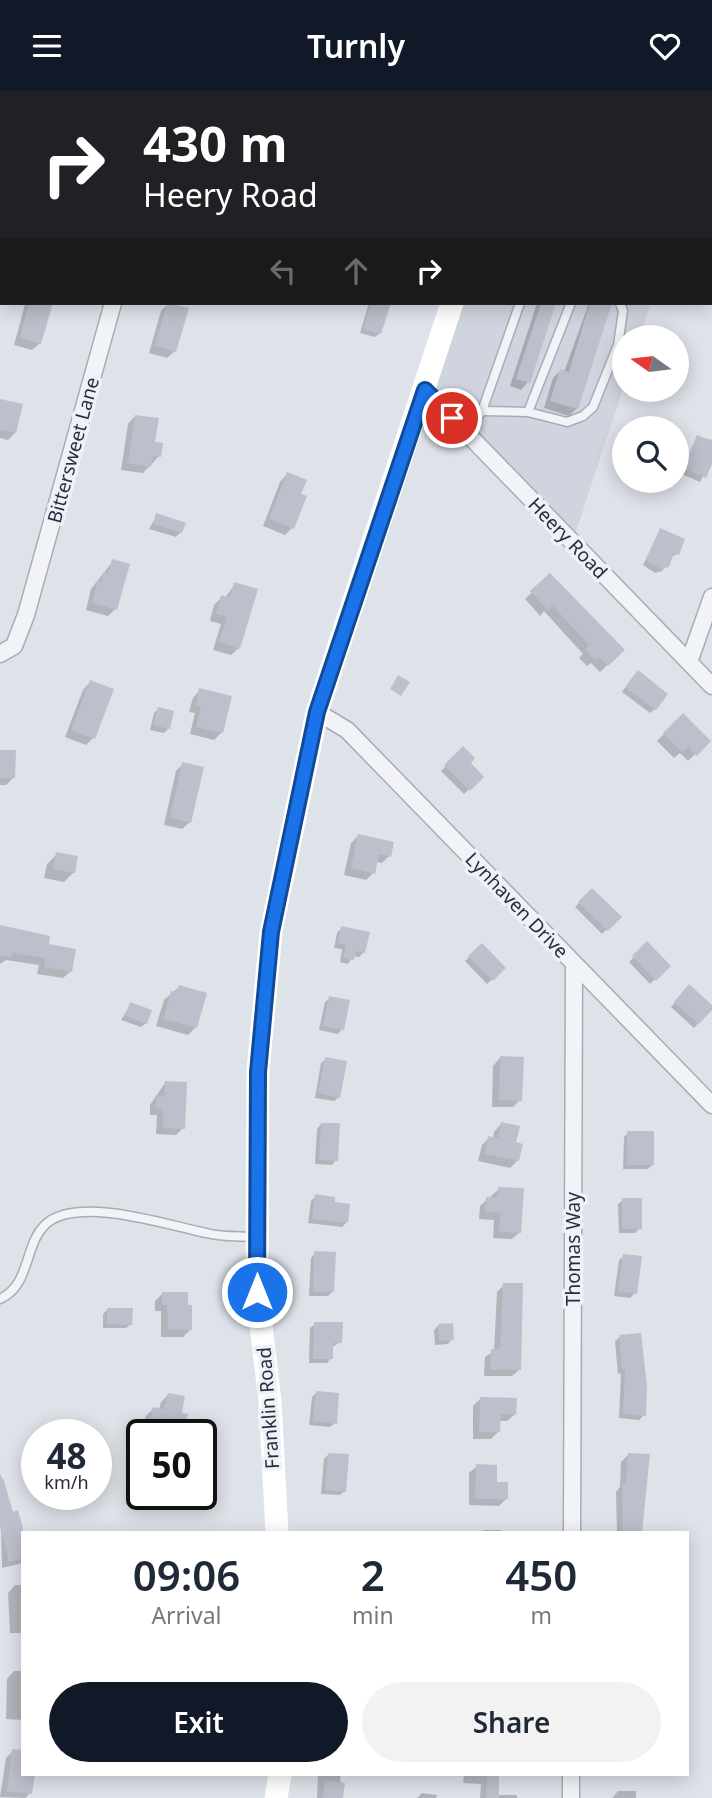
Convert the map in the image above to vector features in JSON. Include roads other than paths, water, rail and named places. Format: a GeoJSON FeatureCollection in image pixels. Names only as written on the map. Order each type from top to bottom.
{"type":"FeatureCollection","features":[{"type":"Feature","properties":{"kind":"main road","name":"Franklin Road"},"geometry":{"type":"LineString","coordinates":[[277,1531],[270,1401],[257,1292],[258,1072],[269,945],[317,712],[451,305]]}},
{"type":"Feature","properties":{"kind":"main road"},"geometry":{"type":"LineString","coordinates":[[276,1798],[280,1776]]}},
{"type":"Feature","properties":{"kind":"street","name":"Bittersweet Lane"},"geometry":{"type":"LineString","coordinates":[[0,654],[14,646],[32,597],[112,305]]}},
{"type":"Feature","properties":{"kind":"street","name":"Heery Road"},"geometry":{"type":"LineString","coordinates":[[425,390],[712,685]]}},
{"type":"Feature","properties":{"kind":"street"},"geometry":{"type":"LineString","coordinates":[[689,662],[712,597]]}},
{"type":"Feature","properties":{"kind":"street","name":"Lynhaven Drive"},"geometry":{"type":"LineString","coordinates":[[317,712],[347,730],[712,1105]]}},
{"type":"Feature","properties":{"kind":"street","name":"Thomas Way"},"geometry":{"type":"LineString","coordinates":[[572,1531],[574,965]]}},
{"type":"Feature","properties":{"kind":"street"},"geometry":{"type":"LineString","coordinates":[[571,1776],[571,1798]]}},
{"type":"Feature","properties":{"kind":"lane"},"geometry":{"type":"LineString","coordinates":[[466,432],[482,411],[519,305]]}},
{"type":"Feature","properties":{"kind":"lane"},"geometry":{"type":"LineString","coordinates":[[528,412],[570,305]]}},
{"type":"Feature","properties":{"kind":"lane"},"geometry":{"type":"LineString","coordinates":[[482,411],[528,412],[567,422],[575,421],[593,407],[618,345],[622,305]]}},
{"type":"Feature","properties":{"kind":"lane"},"geometry":{"type":"LineString","coordinates":[[0,1299],[9,1295],[22,1279],[35,1244],[47,1224],[84,1211],[118,1214],[210,1234],[257,1237]]}}]}
